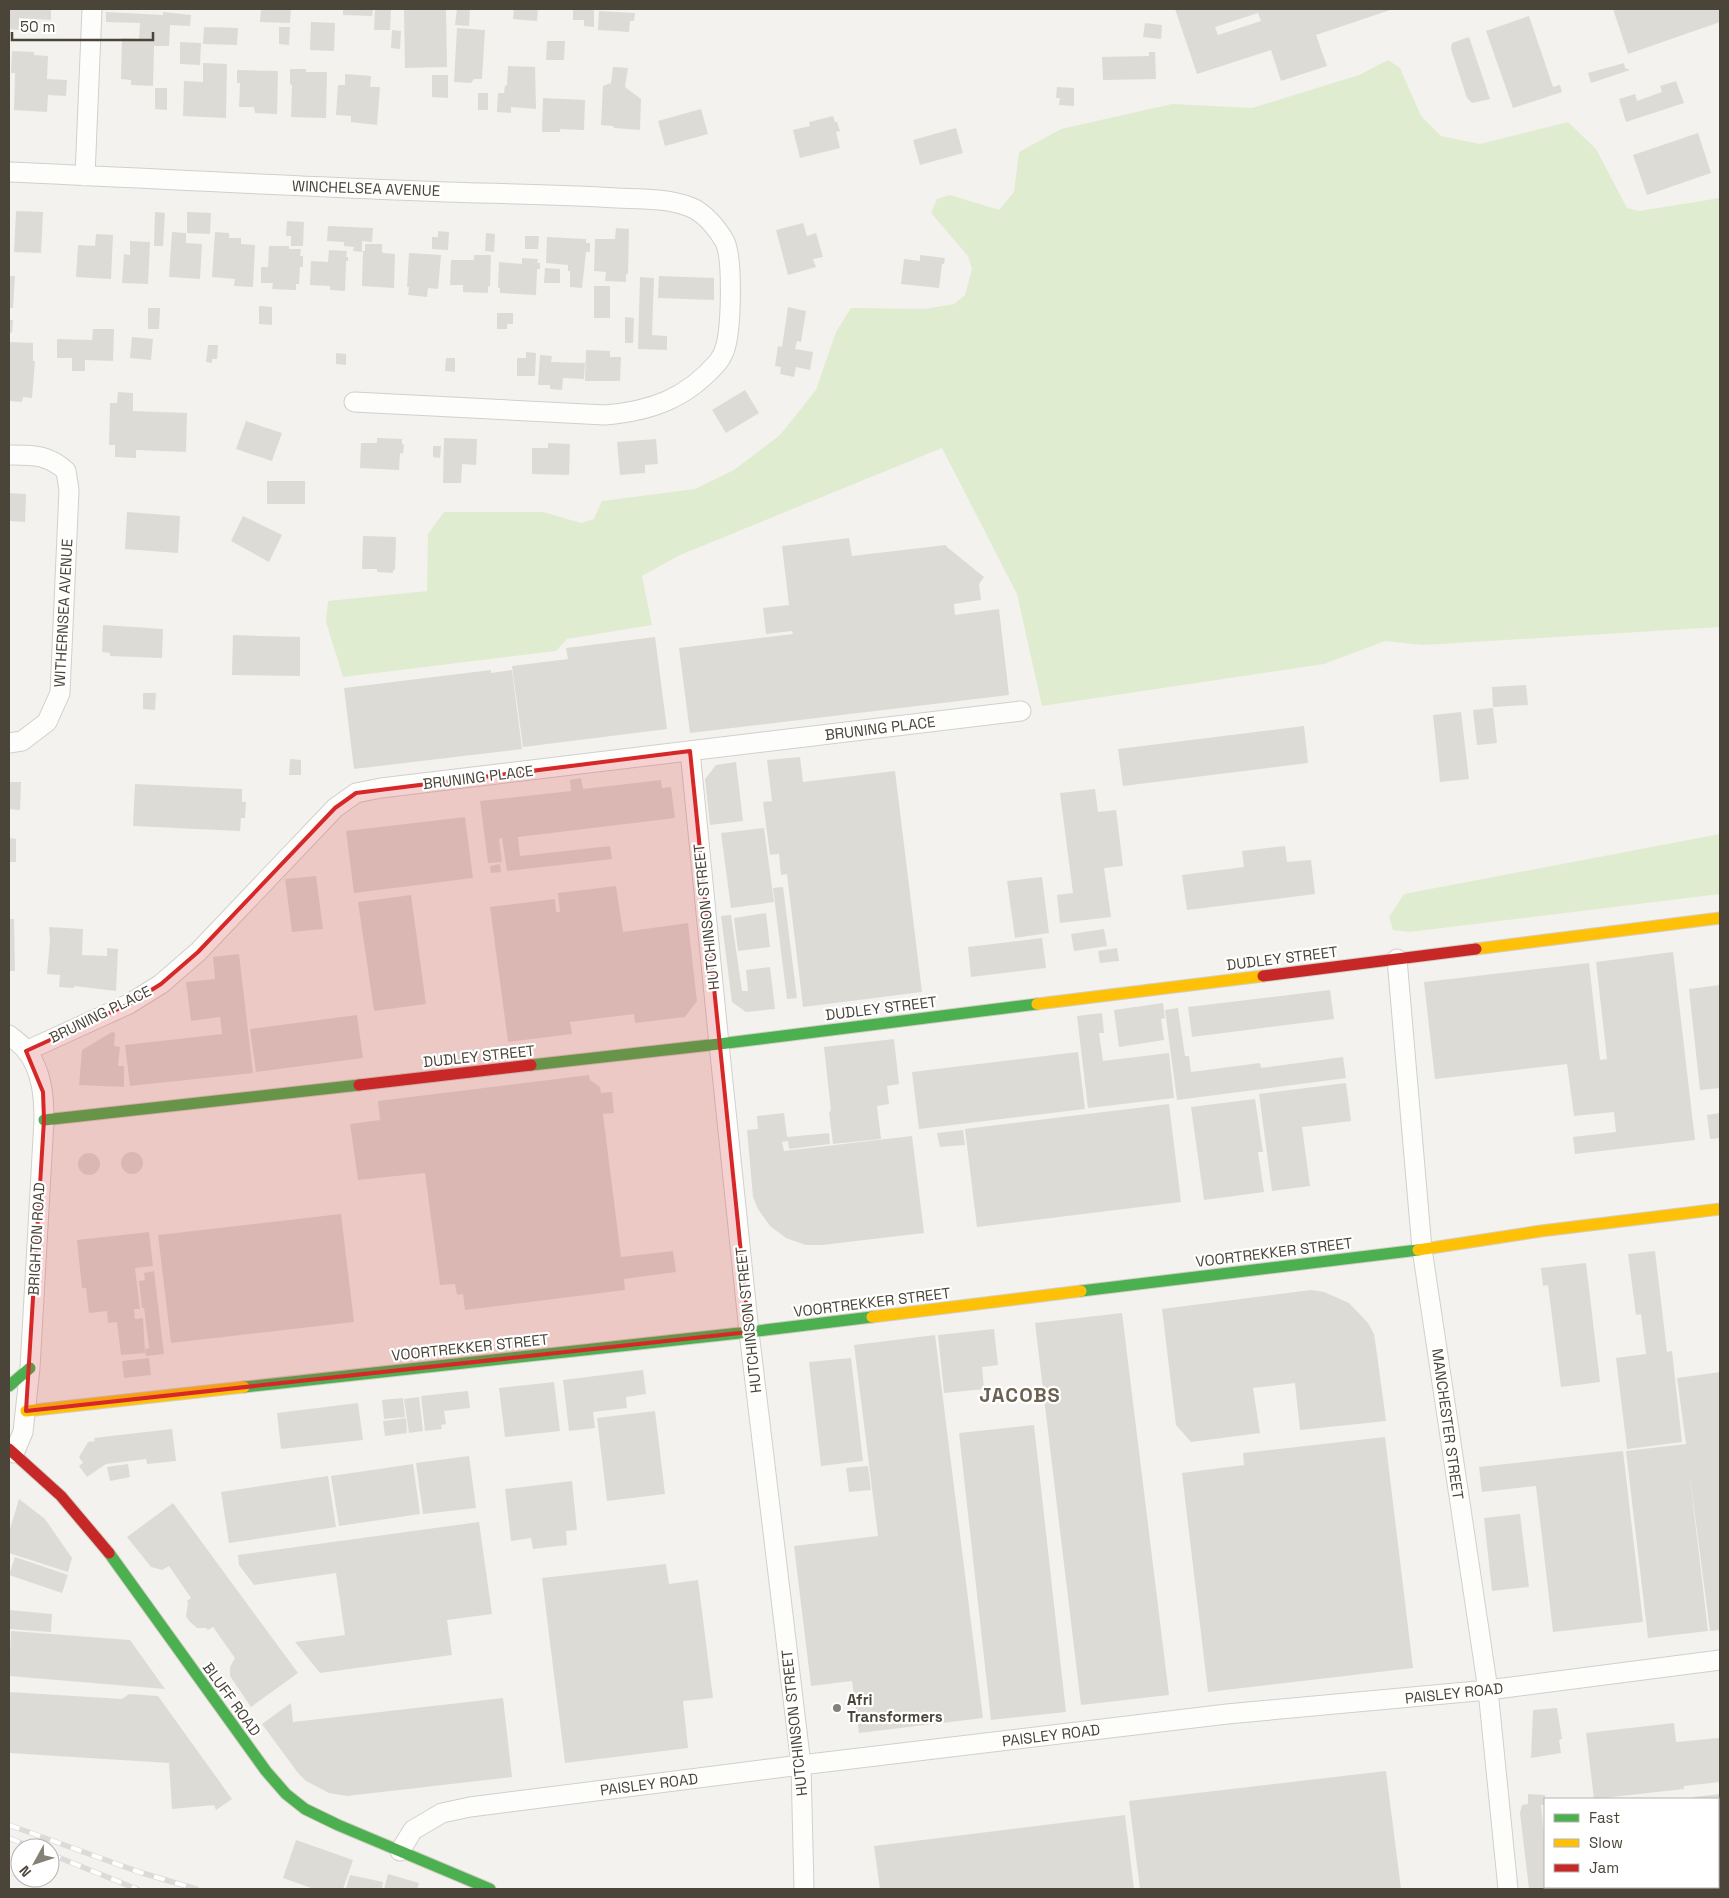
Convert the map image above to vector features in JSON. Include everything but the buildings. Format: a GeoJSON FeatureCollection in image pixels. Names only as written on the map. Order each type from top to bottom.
{"type":"FeatureCollection","features":[{"type":"Feature","properties":{"kind":"street"},"geometry":{"type":"LineString","coordinates":[[85,176],[92,9]]}},
{"type":"Feature","properties":{"kind":"street","name":"WINCHELSEA AVENUE"},"geometry":{"type":"LineString","coordinates":[[9,172],[652,200],[672,202],[693,208],[715,227],[726,243],[729,260],[730,307],[726,345],[719,361],[671,401],[633,413],[605,415],[354,402]]}},
{"type":"Feature","properties":{"kind":"street","name":"WITHERNSEA AVENUE"},"geometry":{"type":"LineString","coordinates":[[9,455],[36,456],[56,461],[66,471],[69,490],[60,693],[47,722],[22,741],[9,744]]}},
{"type":"Feature","properties":{"kind":"street","name":"BRUNING PLACE"},"geometry":{"type":"LineString","coordinates":[[26,1051],[129,1004],[161,984],[198,952],[335,808],[356,793],[380,788],[1022,711]]}},
{"type":"Feature","properties":{"kind":"street","name":"HUTCHINSON STREET"},"geometry":{"type":"LineString","coordinates":[[690,751],[718,1044],[749,1332],[801,1765],[804,1889]]}},
{"type":"Feature","properties":{"kind":"street","name":"DUDLEY STREET"},"geometry":{"type":"LineString","coordinates":[[44,1120],[718,1044],[1720,918]]}},
{"type":"Feature","properties":{"kind":"street","name":"MANCHESTER STREET"},"geometry":{"type":"LineString","coordinates":[[1397,959],[1422,1249],[1488,1690],[1508,1889]]}},
{"type":"Feature","properties":{"kind":"street","name":"BRIGHTON ROAD"},"geometry":{"type":"LineString","coordinates":[[9,1035],[26,1051],[36,1067],[44,1092],[30,1368],[23,1432],[11,1451]]}},
{"type":"Feature","properties":{"kind":"street","name":"VOORTREKKER STREET"},"geometry":{"type":"LineString","coordinates":[[26,1410],[749,1332],[1422,1249],[1541,1231],[1720,1209]]}},
{"type":"Feature","properties":{"kind":"street"},"geometry":{"type":"LineString","coordinates":[[9,1386],[30,1368]]}},
{"type":"Feature","properties":{"kind":"street","name":"BLUFF ROAD"},"geometry":{"type":"LineString","coordinates":[[11,1451],[61,1496],[105,1548],[266,1771],[286,1794],[305,1809],[490,1889]]}},
{"type":"Feature","properties":{"kind":"street","name":"PAISLEY ROAD"},"geometry":{"type":"LineString","coordinates":[[400,1851],[413,1830],[442,1813],[470,1807],[1227,1714],[1488,1690],[1720,1660]]}},
{"type":"Feature","properties":{"kind":"highlighted area"},"geometry":{"type":"Polygon","coordinates":[[[690,751],[749,1332],[26,1411],[44,1120],[43,1092],[26,1051],[129,1004],[161,984],[198,952],[335,808],[356,793],[690,751]]]}},
{"type":"Feature","properties":{"kind":"green space"},"geometry":{"type":"Polygon","coordinates":[[[1388,60],[1400,68],[1421,116],[1441,136],[1480,144],[1568,122],[1596,149],[1627,208],[1639,211],[1720,198],[1720,627],[1423,645],[1385,641],[1324,664],[1042,706],[1017,594],[942,448],[680,555],[642,576],[652,625],[567,639],[556,651],[343,677],[326,622],[328,601],[427,591],[428,534],[444,512],[543,512],[581,523],[594,519],[602,501],[695,489],[734,470],[780,435],[816,390],[836,332],[851,308],[925,309],[954,304],[965,295],[972,269],[968,256],[931,213],[937,199],[950,195],[999,210],[1014,192],[1019,152],[1061,129],[1172,104],[1252,108],[1359,75],[1388,60]]]}},
{"type":"Feature","properties":{"kind":"green space"},"geometry":{"type":"Polygon","coordinates":[[[1720,834],[1720,894],[1409,932],[1393,930],[1389,917],[1404,894],[1720,834]]]}},
{"type":"Feature","properties":{"kind":"railway"},"geometry":{"type":"LineString","coordinates":[[9,1825],[139,1872],[196,1889]]}},
{"type":"Feature","properties":{"kind":"railway"},"geometry":{"type":"LineString","coordinates":[[60,1858],[137,1889]]}},
{"type":"Feature","properties":{"kind":"traffic: fast"},"geometry":{"type":"LineString","coordinates":[[531,1065],[719,1044],[1037,1004]]}},
{"type":"Feature","properties":{"kind":"traffic: fast"},"geometry":{"type":"LineString","coordinates":[[44,1120],[359,1085]]}},
{"type":"Feature","properties":{"kind":"traffic: fast"},"geometry":{"type":"LineString","coordinates":[[1081,1291],[1418,1250]]}},
{"type":"Feature","properties":{"kind":"traffic: fast"},"geometry":{"type":"LineString","coordinates":[[244,1387],[872,1317]]}},
{"type":"Feature","properties":{"kind":"traffic: fast"},"geometry":{"type":"LineString","coordinates":[[9,1386],[30,1368]]}},
{"type":"Feature","properties":{"kind":"traffic: fast"},"geometry":{"type":"LineString","coordinates":[[109,1553],[266,1771],[286,1794],[305,1809],[338,1825],[490,1889]]}},
{"type":"Feature","properties":{"kind":"traffic: slow"},"geometry":{"type":"LineString","coordinates":[[1476,949],[1720,918]]}},
{"type":"Feature","properties":{"kind":"traffic: slow"},"geometry":{"type":"LineString","coordinates":[[1037,1004],[1263,976]]}},
{"type":"Feature","properties":{"kind":"traffic: slow"},"geometry":{"type":"LineString","coordinates":[[1418,1250],[1541,1231],[1720,1209]]}},
{"type":"Feature","properties":{"kind":"traffic: slow"},"geometry":{"type":"LineString","coordinates":[[872,1317],[1081,1291]]}},
{"type":"Feature","properties":{"kind":"traffic: slow"},"geometry":{"type":"LineString","coordinates":[[26,1411],[244,1387]]}},
{"type":"Feature","properties":{"kind":"traffic: jam"},"geometry":{"type":"LineString","coordinates":[[1263,976],[1476,949]]}},
{"type":"Feature","properties":{"kind":"traffic: jam"},"geometry":{"type":"LineString","coordinates":[[359,1085],[531,1065]]}},
{"type":"Feature","properties":{"kind":"traffic: jam"},"geometry":{"type":"LineString","coordinates":[[9,1449],[61,1496],[109,1553]]}},
{"type":"Feature","properties":{"kind":"place","name":"Afri Transformers"},"geometry":{"type":"Point","coordinates":[837,1708]}},
{"type":"Feature","properties":{"kind":"district","name":"JACOBS"},"geometry":{"type":"Point","coordinates":[1020,1395]}}]}
